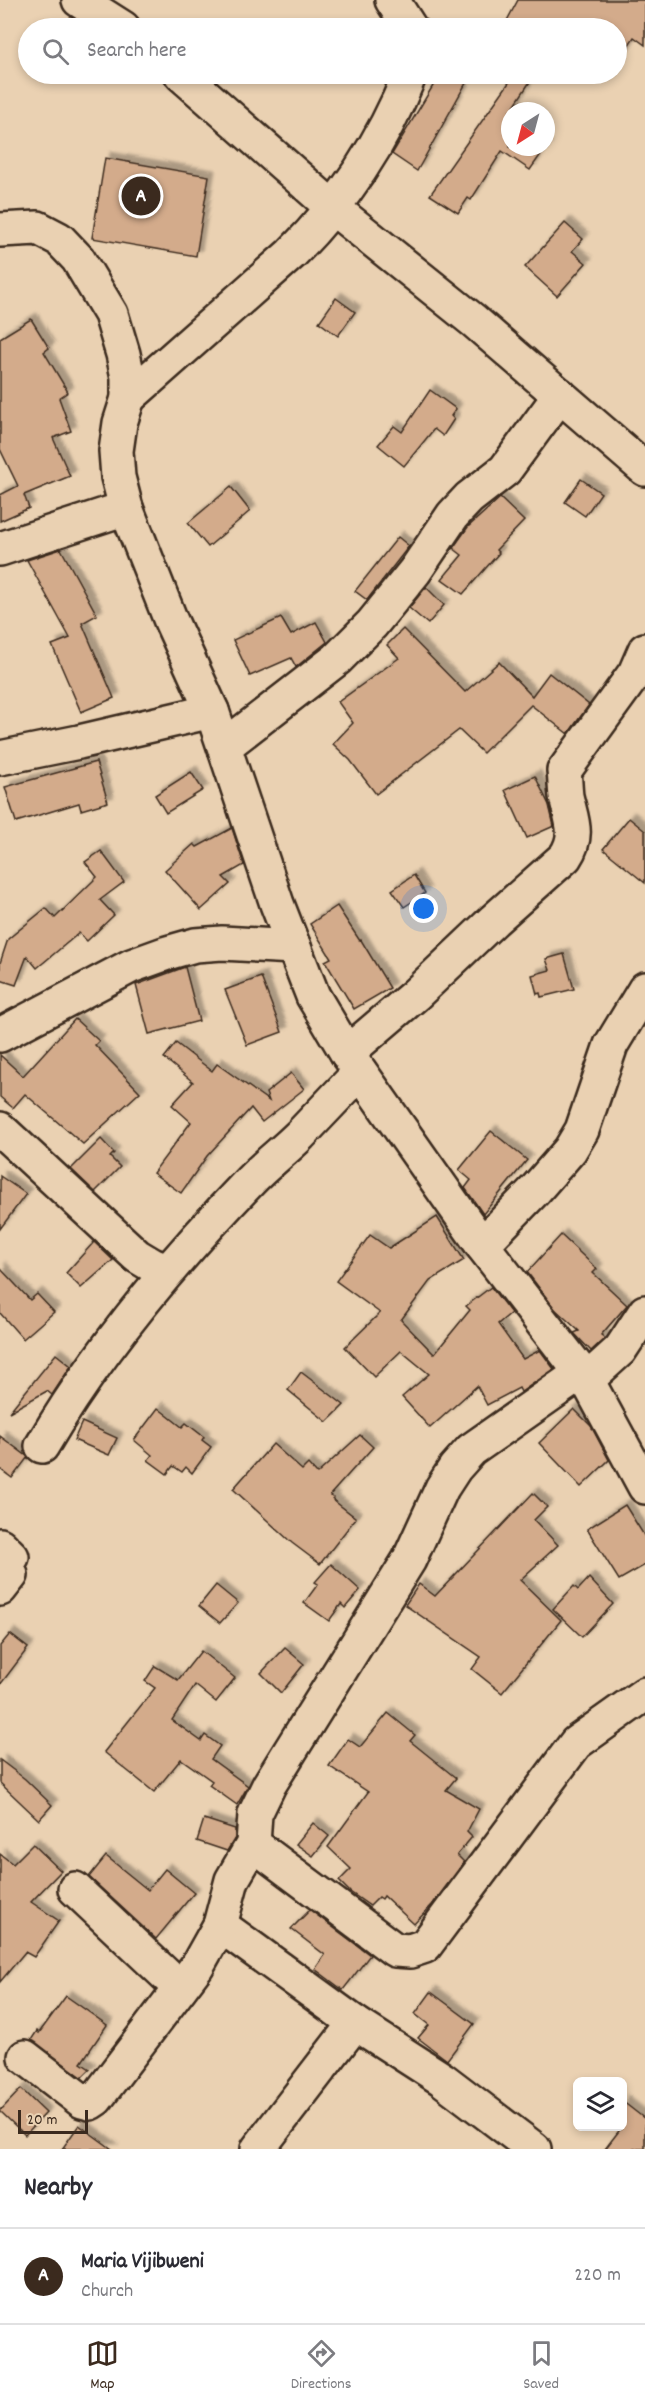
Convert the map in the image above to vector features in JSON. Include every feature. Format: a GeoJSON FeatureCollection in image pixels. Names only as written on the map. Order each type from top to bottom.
{"type":"FeatureCollection","features":[{"type":"Feature","properties":{"kind":"street"},"geometry":{"type":"LineString","coordinates":[[79,0],[107,18]]}},
{"type":"Feature","properties":{"kind":"street"},"geometry":{"type":"LineString","coordinates":[[392,0],[404,18]]}},
{"type":"Feature","properties":{"kind":"street"},"geometry":{"type":"LineString","coordinates":[[192,84],[333,208],[474,321],[644,467]]}},
{"type":"Feature","properties":{"kind":"street"},"geometry":{"type":"LineString","coordinates":[[128,398],[291,254],[333,208],[355,180],[378,142],[405,84]]}},
{"type":"Feature","properties":{"kind":"street"},"geometry":{"type":"LineString","coordinates":[[0,230],[38,228],[59,239],[78,259],[111,314],[128,377],[128,398],[120,423],[116,451],[118,477],[126,507],[171,621],[212,711],[277,904],[313,996],[354,1062],[482,1245],[584,1377],[645,1488]]}},
{"type":"Feature","properties":{"kind":"street"},"geometry":{"type":"LineString","coordinates":[[225,746],[337,659],[372,624],[415,572],[453,515],[469,498],[505,470],[560,394]]}},
{"type":"Feature","properties":{"kind":"street"},"geometry":{"type":"LineString","coordinates":[[0,549],[126,507]]}},
{"type":"Feature","properties":{"kind":"street"},"geometry":{"type":"LineString","coordinates":[[42,1446],[62,1412],[120,1330],[167,1271],[252,1179],[300,1135],[354,1062],[415,995],[565,857],[572,847],[575,835],[574,822],[566,796],[564,771],[635,674],[645,650]]}},
{"type":"Feature","properties":{"kind":"street"},"geometry":{"type":"LineString","coordinates":[[0,758],[212,711]]}},
{"type":"Feature","properties":{"kind":"street"},"geometry":{"type":"LineString","coordinates":[[0,1035],[131,966],[167,953],[195,945],[222,943],[294,947]]}},
{"type":"Feature","properties":{"kind":"street"},"geometry":{"type":"LineString","coordinates":[[482,1245],[570,1150],[582,1130],[611,1045],[640,1009]]}},
{"type":"Feature","properties":{"kind":"street"},"geometry":{"type":"LineString","coordinates":[[0,1129],[137,1256],[167,1271]]}},
{"type":"Feature","properties":{"kind":"street"},"geometry":{"type":"LineString","coordinates":[[25,2057],[82,2101],[90,2103],[96,2100],[197,1966],[220,1925],[232,1880],[254,1844],[255,1814],[269,1785],[410,1560],[442,1488],[455,1468],[480,1443],[584,1377],[620,1350],[645,1312]]}},
{"type":"Feature","properties":{"kind":"street"},"geometry":{"type":"LineString","coordinates":[[254,1844],[395,1950],[410,1951],[425,1946],[576,1743],[645,1694]]}},
{"type":"Feature","properties":{"kind":"street"},"geometry":{"type":"LineString","coordinates":[[75,1889],[180,1988]]}},
{"type":"Feature","properties":{"kind":"street"},"geometry":{"type":"LineString","coordinates":[[220,1925],[355,2023],[442,2079],[495,2137],[534,2149]]}},
{"type":"Feature","properties":{"kind":"street"},"geometry":{"type":"LineString","coordinates":[[258,2149],[355,2023]]}},
{"type":"Feature","properties":{"kind":"building"},"geometry":{"type":"Polygon","coordinates":[[[518,0],[645,0],[645,45],[634,37],[627,48],[627,18],[508,18],[518,0]]]}},
{"type":"Feature","properties":{"kind":"building"},"geometry":{"type":"Polygon","coordinates":[[[434,84],[465,84],[417,171],[392,154],[434,84]]]}},
{"type":"Feature","properties":{"kind":"building"},"geometry":{"type":"Polygon","coordinates":[[[508,84],[528,84],[517,102],[501,102],[501,153],[471,200],[468,198],[458,213],[430,195],[508,84]]]}},
{"type":"Feature","properties":{"kind":"building"},"geometry":{"type":"Polygon","coordinates":[[[509,156],[540,156],[530,170],[509,156]]]}},
{"type":"Feature","properties":{"kind":"building"},"geometry":{"type":"Polygon","coordinates":[[[105,158],[209,176],[196,256],[92,238],[105,158]]]}},
{"type":"Feature","properties":{"kind":"building"},"geometry":{"type":"Polygon","coordinates":[[[565,223],[583,239],[572,251],[586,263],[557,296],[525,267],[565,223]]]}},
{"type":"Feature","properties":{"kind":"building"},"geometry":{"type":"Polygon","coordinates":[[[336,298],[355,312],[338,336],[319,322],[336,298]]]}},
{"type":"Feature","properties":{"kind":"building"},"geometry":{"type":"Polygon","coordinates":[[[31,319],[49,348],[44,352],[68,392],[59,398],[71,431],[53,438],[70,476],[24,495],[29,508],[0,521],[0,495],[18,486],[0,449],[0,338],[31,319]]]}},
{"type":"Feature","properties":{"kind":"building"},"geometry":{"type":"Polygon","coordinates":[[[430,390],[456,409],[451,416],[454,419],[443,436],[434,429],[404,466],[378,445],[394,426],[402,432],[430,390]]]}},
{"type":"Feature","properties":{"kind":"building"},"geometry":{"type":"Polygon","coordinates":[[[581,479],[601,493],[585,516],[565,502],[581,479]]]}},
{"type":"Feature","properties":{"kind":"building"},"geometry":{"type":"Polygon","coordinates":[[[231,487],[250,511],[208,547],[188,523],[231,487]]]}},
{"type":"Feature","properties":{"kind":"building"},"geometry":{"type":"Polygon","coordinates":[[[500,498],[524,521],[496,550],[499,553],[463,594],[442,579],[462,555],[453,548],[468,527],[500,498]]]}},
{"type":"Feature","properties":{"kind":"building"},"geometry":{"type":"Polygon","coordinates":[[[398,537],[409,546],[367,600],[355,591],[398,537]]]}},
{"type":"Feature","properties":{"kind":"building"},"geometry":{"type":"Polygon","coordinates":[[[61,549],[97,615],[82,623],[114,698],[81,712],[52,645],[70,638],[27,560],[61,549]]]}},
{"type":"Feature","properties":{"kind":"building"},"geometry":{"type":"Polygon","coordinates":[[[426,587],[444,605],[428,624],[409,608],[426,587]]]}},
{"type":"Feature","properties":{"kind":"building"},"geometry":{"type":"Polygon","coordinates":[[[281,618],[291,635],[316,622],[327,642],[296,667],[291,658],[250,676],[233,640],[281,618]]]}},
{"type":"Feature","properties":{"kind":"building"},"geometry":{"type":"Polygon","coordinates":[[[403,629],[465,692],[499,662],[532,696],[549,673],[589,705],[568,734],[531,705],[483,753],[459,730],[376,794],[350,760],[333,744],[353,723],[338,702],[399,658],[387,645],[403,629]]]}},
{"type":"Feature","properties":{"kind":"building"},"geometry":{"type":"Polygon","coordinates":[[[96,762],[108,802],[81,810],[79,803],[16,822],[5,787],[96,762]]]}},
{"type":"Feature","properties":{"kind":"building"},"geometry":{"type":"Polygon","coordinates":[[[191,772],[203,790],[166,813],[155,795],[191,772]]]}},
{"type":"Feature","properties":{"kind":"building"},"geometry":{"type":"Polygon","coordinates":[[[535,776],[549,805],[554,826],[527,838],[505,790],[535,776]]]}},
{"type":"Feature","properties":{"kind":"building"},"geometry":{"type":"Polygon","coordinates":[[[629,818],[645,831],[645,883],[603,849],[629,818]]]}},
{"type":"Feature","properties":{"kind":"building"},"geometry":{"type":"Polygon","coordinates":[[[232,828],[244,865],[223,877],[230,884],[201,910],[165,870],[194,844],[197,847],[232,828]]]}},
{"type":"Feature","properties":{"kind":"building"},"geometry":{"type":"Polygon","coordinates":[[[101,851],[124,882],[100,900],[114,915],[87,941],[79,933],[37,968],[27,956],[16,985],[0,980],[0,963],[8,939],[46,908],[55,918],[97,877],[85,862],[101,851]]]}},
{"type":"Feature","properties":{"kind":"building"},"geometry":{"type":"Polygon","coordinates":[[[414,875],[425,893],[404,907],[392,890],[414,875]]]}},
{"type":"Feature","properties":{"kind":"building"},"geometry":{"type":"Polygon","coordinates":[[[337,906],[390,988],[354,1009],[325,961],[331,958],[310,924],[337,906]]]}},
{"type":"Feature","properties":{"kind":"building"},"geometry":{"type":"Polygon","coordinates":[[[564,954],[574,989],[541,997],[540,993],[537,994],[532,975],[550,970],[546,959],[564,954]]]}},
{"type":"Feature","properties":{"kind":"building"},"geometry":{"type":"Polygon","coordinates":[[[185,967],[199,1021],[149,1034],[136,985],[185,967]]]}},
{"type":"Feature","properties":{"kind":"building"},"geometry":{"type":"Polygon","coordinates":[[[261,977],[282,1032],[247,1045],[225,990],[261,977]]]}},
{"type":"Feature","properties":{"kind":"building"},"geometry":{"type":"Polygon","coordinates":[[[75,1019],[99,1041],[95,1045],[140,1092],[83,1144],[25,1094],[13,1108],[0,1097],[0,1055],[23,1076],[75,1019]]]}},
{"type":"Feature","properties":{"kind":"building"},"geometry":{"type":"Polygon","coordinates":[[[176,1043],[212,1071],[217,1064],[269,1101],[266,1093],[291,1073],[304,1089],[262,1122],[251,1108],[207,1156],[181,1193],[153,1173],[191,1122],[172,1105],[193,1082],[164,1058],[176,1043]]]}},
{"type":"Feature","properties":{"kind":"building"},"geometry":{"type":"Polygon","coordinates":[[[491,1131],[527,1160],[483,1214],[465,1188],[471,1180],[459,1170],[491,1131]]]}},
{"type":"Feature","properties":{"kind":"building"},"geometry":{"type":"Polygon","coordinates":[[[101,1139],[114,1153],[110,1157],[120,1167],[95,1192],[71,1169],[101,1139]]]}},
{"type":"Feature","properties":{"kind":"building"},"geometry":{"type":"Polygon","coordinates":[[[0,1176],[26,1194],[0,1229],[0,1176]]]}},
{"type":"Feature","properties":{"kind":"building"},"geometry":{"type":"Polygon","coordinates":[[[437,1217],[464,1260],[430,1281],[401,1320],[434,1354],[470,1310],[466,1306],[491,1287],[511,1313],[498,1324],[523,1359],[540,1350],[554,1369],[521,1392],[519,1388],[487,1405],[477,1386],[430,1428],[402,1397],[429,1374],[401,1351],[374,1377],[345,1347],[380,1313],[336,1281],[370,1235],[389,1248],[437,1217]]]}},
{"type":"Feature","properties":{"kind":"building"},"geometry":{"type":"Polygon","coordinates":[[[561,1235],[597,1269],[593,1273],[627,1305],[601,1335],[605,1338],[591,1351],[574,1333],[579,1331],[555,1309],[527,1272],[561,1235]]]}},
{"type":"Feature","properties":{"kind":"building"},"geometry":{"type":"Polygon","coordinates":[[[94,1242],[113,1260],[81,1288],[66,1273],[94,1242]]]}},
{"type":"Feature","properties":{"kind":"building"},"geometry":{"type":"Polygon","coordinates":[[[0,1268],[30,1300],[37,1294],[54,1312],[23,1339],[0,1313],[0,1268]]]}},
{"type":"Feature","properties":{"kind":"building"},"geometry":{"type":"Polygon","coordinates":[[[56,1354],[71,1366],[52,1395],[47,1391],[9,1412],[56,1354]]]}},
{"type":"Feature","properties":{"kind":"building"},"geometry":{"type":"Polygon","coordinates":[[[301,1372],[344,1405],[327,1422],[288,1390],[301,1372]]]}},
{"type":"Feature","properties":{"kind":"building"},"geometry":{"type":"Polygon","coordinates":[[[158,1408],[182,1427],[186,1423],[204,1437],[202,1440],[211,1447],[192,1473],[186,1467],[182,1472],[173,1466],[167,1474],[148,1460],[152,1455],[134,1440],[158,1408]]]}},
{"type":"Feature","properties":{"kind":"building"},"geometry":{"type":"Polygon","coordinates":[[[574,1409],[591,1426],[609,1460],[581,1487],[539,1443],[574,1409]]]}},
{"type":"Feature","properties":{"kind":"building"},"geometry":{"type":"Polygon","coordinates":[[[82,1422],[117,1438],[109,1455],[74,1440],[82,1422]]]}},
{"type":"Feature","properties":{"kind":"building"},"geometry":{"type":"Polygon","coordinates":[[[360,1435],[373,1447],[330,1495],[356,1518],[320,1564],[292,1543],[233,1489],[273,1444],[302,1470],[308,1464],[317,1474],[360,1435]]]}},
{"type":"Feature","properties":{"kind":"building"},"geometry":{"type":"Polygon","coordinates":[[[0,1436],[28,1457],[12,1478],[0,1469],[0,1436]]]}},
{"type":"Feature","properties":{"kind":"building"},"geometry":{"type":"Polygon","coordinates":[[[533,1493],[547,1507],[534,1520],[558,1545],[520,1580],[561,1620],[502,1693],[472,1669],[481,1657],[405,1605],[419,1584],[435,1596],[533,1493]]]}},
{"type":"Feature","properties":{"kind":"building"},"geometry":{"type":"Polygon","coordinates":[[[625,1505],[645,1537],[645,1565],[619,1580],[587,1529],[625,1505]]]}},
{"type":"Feature","properties":{"kind":"building"},"geometry":{"type":"Polygon","coordinates":[[[331,1564],[360,1590],[345,1608],[341,1604],[329,1621],[304,1603],[318,1584],[315,1582],[331,1564]]]}},
{"type":"Feature","properties":{"kind":"building"},"geometry":{"type":"Polygon","coordinates":[[[589,1578],[613,1604],[582,1637],[553,1609],[574,1586],[578,1590],[589,1578]]]}},
{"type":"Feature","properties":{"kind":"building"},"geometry":{"type":"Polygon","coordinates":[[[216,1585],[238,1603],[220,1623],[199,1606],[216,1585]]]}},
{"type":"Feature","properties":{"kind":"building"},"geometry":{"type":"Polygon","coordinates":[[[10,1634],[28,1648],[0,1685],[0,1646],[10,1634]]]}},
{"type":"Feature","properties":{"kind":"building"},"geometry":{"type":"Polygon","coordinates":[[[285,1648],[304,1664],[281,1693],[261,1673],[285,1648]]]}},
{"type":"Feature","properties":{"kind":"building"},"geometry":{"type":"Polygon","coordinates":[[[201,1651],[235,1678],[216,1702],[195,1685],[172,1720],[201,1741],[205,1735],[220,1746],[211,1759],[248,1786],[237,1805],[209,1785],[212,1781],[181,1759],[154,1792],[104,1752],[155,1688],[145,1681],[155,1666],[178,1680],[201,1651]]]}},
{"type":"Feature","properties":{"kind":"building"},"geometry":{"type":"Polygon","coordinates":[[[388,1713],[415,1735],[410,1741],[456,1778],[446,1790],[479,1809],[467,1832],[472,1837],[457,1855],[464,1862],[432,1905],[414,1924],[384,1896],[382,1899],[379,1897],[370,1906],[350,1892],[339,1881],[351,1869],[328,1847],[368,1792],[329,1766],[348,1739],[360,1747],[388,1713]]]}},
{"type":"Feature","properties":{"kind":"building"},"geometry":{"type":"Polygon","coordinates":[[[0,1760],[25,1779],[52,1805],[39,1820],[0,1783],[0,1760]]]}},
{"type":"Feature","properties":{"kind":"building"},"geometry":{"type":"Polygon","coordinates":[[[204,1819],[235,1829],[235,1838],[227,1851],[197,1841],[204,1819]]]}},
{"type":"Feature","properties":{"kind":"building"},"geometry":{"type":"Polygon","coordinates":[[[313,1823],[329,1836],[313,1856],[296,1844],[313,1823]]]}},
{"type":"Feature","properties":{"kind":"building"},"geometry":{"type":"Polygon","coordinates":[[[33,1844],[61,1871],[31,1902],[59,1921],[34,1957],[25,1952],[0,1982],[0,1854],[13,1864],[33,1844]]]}},
{"type":"Feature","properties":{"kind":"building"},"geometry":{"type":"Polygon","coordinates":[[[106,1856],[148,1890],[165,1869],[194,1893],[156,1939],[89,1877],[106,1856]]]}},
{"type":"Feature","properties":{"kind":"building"},"geometry":{"type":"Polygon","coordinates":[[[310,1910],[370,1955],[343,1990],[315,1969],[325,1955],[291,1929],[310,1910]]]}},
{"type":"Feature","properties":{"kind":"building"},"geometry":{"type":"Polygon","coordinates":[[[431,1992],[474,2024],[447,2060],[418,2038],[429,2025],[415,2014],[431,1992]]]}},
{"type":"Feature","properties":{"kind":"building"},"geometry":{"type":"Polygon","coordinates":[[[66,1996],[107,2025],[81,2063],[90,2069],[82,2077],[31,2040],[37,2031],[39,2033],[66,1996]]]}},
{"type":"Feature","properties":{"kind":"building"},"geometry":{"type":"Polygon","coordinates":[[[21,2089],[46,2113],[25,2135],[0,2111],[21,2089]]]}},
{"type":"Feature","properties":{"kind":"building"},"geometry":{"type":"Polygon","coordinates":[[[627,2105],[645,2119],[645,2149],[605,2149],[619,2131],[627,2131],[627,2105]]]}},
{"type":"Feature","properties":{"kind":"building"},"geometry":{"type":"Polygon","coordinates":[[[79,2125],[112,2149],[62,2149],[79,2125]]]}},
{"type":"Feature","properties":{"kind":"place","name":"Maria Vijibweni"},"geometry":{"type":"Point","coordinates":[141,196]}}]}
